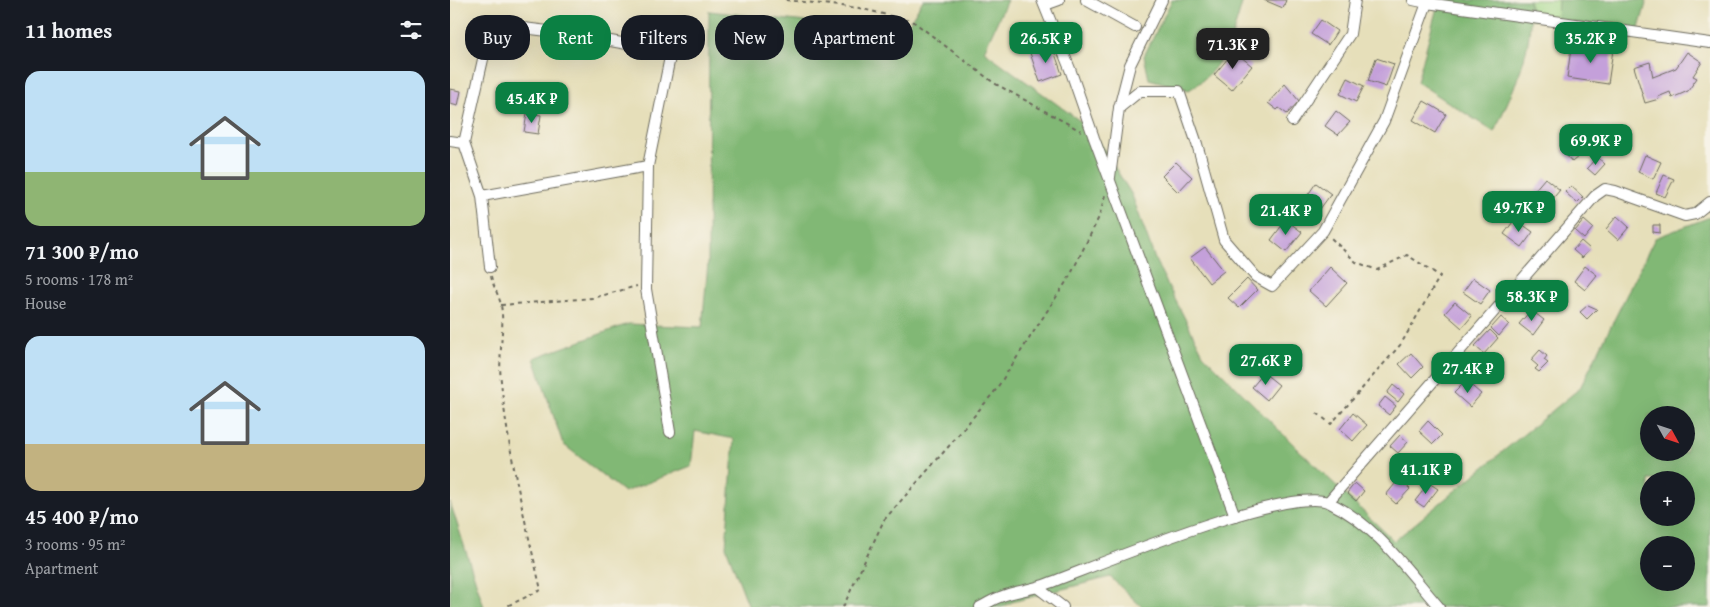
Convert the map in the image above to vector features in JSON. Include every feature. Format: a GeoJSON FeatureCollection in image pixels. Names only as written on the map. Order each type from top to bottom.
{"type":"FeatureCollection","features":[{"type":"Feature","properties":{"kind":"street"},"geometry":{"type":"LineString","coordinates":[[1059,0],[1044,3],[1070,68],[1094,138],[1235,516]]}},
{"type":"Feature","properties":{"kind":"street"},"geometry":{"type":"LineString","coordinates":[[1086,0],[1136,27]]}},
{"type":"Feature","properties":{"kind":"street"},"geometry":{"type":"LineString","coordinates":[[1110,178],[1119,108],[1130,65],[1162,0]]}},
{"type":"Feature","properties":{"kind":"street"},"geometry":{"type":"LineString","coordinates":[[1292,121],[1350,34],[1355,0]]}},
{"type":"Feature","properties":{"kind":"street"},"geometry":{"type":"LineString","coordinates":[[1414,0],[1710,43]]}},
{"type":"Feature","properties":{"kind":"street"},"geometry":{"type":"LineString","coordinates":[[1119,108],[1140,91],[1179,91],[1197,144],[1224,240],[1256,277],[1272,286],[1323,231],[1384,121],[1427,3]]}},
{"type":"Feature","properties":{"kind":"street"},"geometry":{"type":"LineString","coordinates":[[490,266],[482,196],[464,143],[491,24],[572,34],[671,52],[648,166],[646,289],[670,432]]}},
{"type":"Feature","properties":{"kind":"street"},"geometry":{"type":"LineString","coordinates":[[450,141],[464,143]]}},
{"type":"Feature","properties":{"kind":"street"},"geometry":{"type":"LineString","coordinates":[[482,196],[648,166]]}},
{"type":"Feature","properties":{"kind":"street"},"geometry":{"type":"LineString","coordinates":[[1328,502],[1595,196],[1605,190],[1615,191],[1685,216],[1695,214],[1710,202]]}},
{"type":"Feature","properties":{"kind":"street"},"geometry":{"type":"LineString","coordinates":[[980,607],[1001,596],[1038,588],[1208,524],[1302,499],[1328,502],[1350,515],[1389,548],[1439,607]]}},
{"type":"Feature","properties":{"kind":"street"},"geometry":{"type":"LineString","coordinates":[[1038,588],[1063,607]]}},
{"type":"Feature","properties":{"kind":"path"},"geometry":{"type":"LineString","coordinates":[[786,0],[859,8],[914,22],[994,83],[1094,138]]}},
{"type":"Feature","properties":{"kind":"path"},"geometry":{"type":"LineString","coordinates":[[844,607],[884,520],[950,446],[995,391],[1070,276],[1099,217],[1106,194]]}},
{"type":"Feature","properties":{"kind":"path"},"geometry":{"type":"LineString","coordinates":[[1317,413],[1331,424],[1401,344],[1440,276],[1407,255],[1377,270],[1356,262],[1323,231]]}},
{"type":"Feature","properties":{"kind":"path"},"geometry":{"type":"LineString","coordinates":[[490,266],[492,284],[501,305],[500,380],[518,496],[542,590],[505,607]]}},
{"type":"Feature","properties":{"kind":"path"},"geometry":{"type":"LineString","coordinates":[[501,305],[592,298],[636,285],[646,289]]}},
{"type":"Feature","properties":{"kind":"green space"},"geometry":{"type":"Polygon","coordinates":[[[923,0],[1007,0],[984,51],[1091,129],[1132,195],[1156,262],[1203,354],[1394,541],[1580,388],[1655,238],[1710,217],[1710,607],[1142,607],[1110,577],[1012,602],[1002,607],[749,607],[726,547],[734,439],[695,431],[691,466],[624,492],[563,444],[534,358],[628,324],[702,327],[708,263],[709,11],[744,15],[715,15],[715,60],[784,60],[784,20],[794,21],[794,60],[913,60],[913,16],[923,0]]]}},
{"type":"Feature","properties":{"kind":"green space"},"geometry":{"type":"Polygon","coordinates":[[[1172,0],[1243,0],[1231,39],[1219,62],[1211,72],[1189,90],[1149,79],[1144,56],[1172,0]]]}},
{"type":"Feature","properties":{"kind":"green space"},"geometry":{"type":"Polygon","coordinates":[[[1439,0],[1529,0],[1529,34],[1526,51],[1515,84],[1494,132],[1417,82],[1439,0]]]}},
{"type":"Feature","properties":{"kind":"green space"},"geometry":{"type":"Polygon","coordinates":[[[1529,0],[1558,0],[1557,20],[1532,19],[1529,0]]]}},
{"type":"Feature","properties":{"kind":"green space"},"geometry":{"type":"Polygon","coordinates":[[[1558,0],[1647,0],[1638,32],[1557,20],[1558,0]]]}},
{"type":"Feature","properties":{"kind":"green space"},"geometry":{"type":"Polygon","coordinates":[[[450,502],[484,607],[450,607],[450,502]]]}},
{"type":"Feature","properties":{"kind":"building"},"geometry":{"type":"Polygon","coordinates":[[[1264,0],[1286,0],[1283,8],[1264,0]]]}},
{"type":"Feature","properties":{"kind":"building"},"geometry":{"type":"Polygon","coordinates":[[[1321,20],[1337,31],[1328,45],[1311,34],[1321,20]]]}},
{"type":"Feature","properties":{"kind":"building"},"geometry":{"type":"Polygon","coordinates":[[[1601,41],[1614,43],[1608,84],[1567,78],[1571,48],[1600,52],[1601,41]]]}},
{"type":"Feature","properties":{"kind":"building"},"geometry":{"type":"Polygon","coordinates":[[[1052,45],[1062,74],[1040,82],[1030,53],[1052,45]]]}},
{"type":"Feature","properties":{"kind":"building"},"geometry":{"type":"Polygon","coordinates":[[[1234,51],[1252,66],[1232,90],[1214,75],[1234,51]]]}},
{"type":"Feature","properties":{"kind":"building"},"geometry":{"type":"Polygon","coordinates":[[[1687,52],[1702,62],[1693,76],[1697,78],[1688,91],[1672,98],[1670,92],[1658,97],[1659,99],[1645,103],[1634,67],[1650,62],[1653,77],[1676,68],[1687,52]]]}},
{"type":"Feature","properties":{"kind":"building"},"geometry":{"type":"Polygon","coordinates":[[[1376,58],[1394,64],[1386,87],[1368,81],[1376,58]]]}},
{"type":"Feature","properties":{"kind":"building"},"geometry":{"type":"Polygon","coordinates":[[[1348,78],[1364,86],[1356,102],[1340,94],[1348,78]]]}},
{"type":"Feature","properties":{"kind":"building"},"geometry":{"type":"Polygon","coordinates":[[[1285,84],[1299,101],[1287,114],[1279,108],[1277,110],[1268,103],[1285,84]]]}},
{"type":"Feature","properties":{"kind":"building"},"geometry":{"type":"Polygon","coordinates":[[[450,89],[461,91],[458,106],[450,104],[450,89]]]}},
{"type":"Feature","properties":{"kind":"building"},"geometry":{"type":"Polygon","coordinates":[[[1424,101],[1446,114],[1435,133],[1413,120],[1424,101]]]}},
{"type":"Feature","properties":{"kind":"building"},"geometry":{"type":"Polygon","coordinates":[[[1336,111],[1350,122],[1338,135],[1325,126],[1336,111]]]}},
{"type":"Feature","properties":{"kind":"building"},"geometry":{"type":"Polygon","coordinates":[[[527,113],[541,115],[538,134],[524,132],[527,113]]]}},
{"type":"Feature","properties":{"kind":"building"},"geometry":{"type":"Polygon","coordinates":[[[1576,139],[1586,150],[1572,162],[1563,151],[1576,139]]]}},
{"type":"Feature","properties":{"kind":"building"},"geometry":{"type":"Polygon","coordinates":[[[1645,155],[1661,162],[1653,179],[1638,172],[1645,155]]]}},
{"type":"Feature","properties":{"kind":"building"},"geometry":{"type":"Polygon","coordinates":[[[1597,157],[1605,164],[1595,175],[1587,168],[1597,157]]]}},
{"type":"Feature","properties":{"kind":"building"},"geometry":{"type":"Polygon","coordinates":[[[1176,162],[1192,177],[1178,192],[1162,176],[1176,162]]]}},
{"type":"Feature","properties":{"kind":"building"},"geometry":{"type":"Polygon","coordinates":[[[1664,175],[1674,179],[1665,197],[1656,193],[1664,175]]]}},
{"type":"Feature","properties":{"kind":"building"},"geometry":{"type":"Polygon","coordinates":[[[1545,178],[1560,190],[1549,203],[1534,191],[1545,178]]]}},
{"type":"Feature","properties":{"kind":"building"},"geometry":{"type":"Polygon","coordinates":[[[1316,183],[1331,194],[1320,209],[1305,199],[1316,183]]]}},
{"type":"Feature","properties":{"kind":"building"},"geometry":{"type":"Polygon","coordinates":[[[1571,186],[1583,197],[1577,203],[1565,192],[1571,186]]]}},
{"type":"Feature","properties":{"kind":"building"},"geometry":{"type":"Polygon","coordinates":[[[1617,216],[1629,227],[1618,240],[1606,229],[1617,216]]]}},
{"type":"Feature","properties":{"kind":"building"},"geometry":{"type":"Polygon","coordinates":[[[1515,219],[1533,232],[1522,247],[1504,234],[1515,219]]]}},
{"type":"Feature","properties":{"kind":"building"},"geometry":{"type":"Polygon","coordinates":[[[1286,220],[1302,232],[1286,252],[1271,240],[1286,220]]]}},
{"type":"Feature","properties":{"kind":"building"},"geometry":{"type":"Polygon","coordinates":[[[1584,220],[1593,228],[1584,239],[1575,231],[1584,220]]]}},
{"type":"Feature","properties":{"kind":"building"},"geometry":{"type":"Polygon","coordinates":[[[1653,225],[1660,225],[1660,233],[1653,232],[1653,225]]]}},
{"type":"Feature","properties":{"kind":"building"},"geometry":{"type":"Polygon","coordinates":[[[1581,241],[1590,249],[1582,258],[1573,250],[1581,241]]]}},
{"type":"Feature","properties":{"kind":"building"},"geometry":{"type":"Polygon","coordinates":[[[1205,247],[1224,271],[1209,283],[1190,258],[1205,247]]]}},
{"type":"Feature","properties":{"kind":"building"},"geometry":{"type":"Polygon","coordinates":[[[1585,266],[1597,275],[1585,290],[1574,281],[1585,266]]]}},
{"type":"Feature","properties":{"kind":"building"},"geometry":{"type":"Polygon","coordinates":[[[1330,267],[1347,283],[1326,306],[1309,291],[1330,267]]]}},
{"type":"Feature","properties":{"kind":"building"},"geometry":{"type":"Polygon","coordinates":[[[1473,278],[1490,290],[1480,304],[1463,292],[1473,278]]]}},
{"type":"Feature","properties":{"kind":"building"},"geometry":{"type":"Polygon","coordinates":[[[1247,279],[1257,290],[1239,308],[1228,298],[1247,279]]]}},
{"type":"Feature","properties":{"kind":"building"},"geometry":{"type":"Polygon","coordinates":[[[1455,302],[1472,316],[1462,328],[1445,313],[1455,302]]]}},
{"type":"Feature","properties":{"kind":"building"},"geometry":{"type":"Polygon","coordinates":[[[1588,305],[1597,309],[1587,319],[1580,312],[1588,305]]]}},
{"type":"Feature","properties":{"kind":"building"},"geometry":{"type":"Polygon","coordinates":[[[1531,310],[1544,320],[1533,335],[1519,324],[1531,310]]]}},
{"type":"Feature","properties":{"kind":"building"},"geometry":{"type":"Polygon","coordinates":[[[1501,317],[1509,324],[1499,336],[1491,328],[1501,317]]]}},
{"type":"Feature","properties":{"kind":"building"},"geometry":{"type":"Polygon","coordinates":[[[1490,330],[1498,338],[1484,354],[1475,346],[1490,330]]]}},
{"type":"Feature","properties":{"kind":"building"},"geometry":{"type":"Polygon","coordinates":[[[1540,350],[1547,356],[1544,360],[1548,363],[1539,372],[1535,369],[1538,366],[1531,360],[1540,350]]]}},
{"type":"Feature","properties":{"kind":"building"},"geometry":{"type":"Polygon","coordinates":[[[1411,353],[1423,367],[1412,378],[1399,364],[1411,353]]]}},
{"type":"Feature","properties":{"kind":"building"},"geometry":{"type":"Polygon","coordinates":[[[1264,373],[1279,385],[1267,400],[1252,387],[1264,373]]]}},
{"type":"Feature","properties":{"kind":"building"},"geometry":{"type":"Polygon","coordinates":[[[1466,381],[1481,394],[1470,407],[1454,393],[1466,381]]]}},
{"type":"Feature","properties":{"kind":"building"},"geometry":{"type":"Polygon","coordinates":[[[1393,385],[1404,394],[1398,402],[1387,393],[1393,385]]]}},
{"type":"Feature","properties":{"kind":"building"},"geometry":{"type":"Polygon","coordinates":[[[1385,397],[1396,406],[1389,415],[1378,406],[1385,397]]]}},
{"type":"Feature","properties":{"kind":"building"},"geometry":{"type":"Polygon","coordinates":[[[1353,413],[1367,425],[1353,441],[1340,429],[1353,413]]]}},
{"type":"Feature","properties":{"kind":"building"},"geometry":{"type":"Polygon","coordinates":[[[1428,421],[1442,435],[1433,444],[1419,431],[1428,421]]]}},
{"type":"Feature","properties":{"kind":"building"},"geometry":{"type":"Polygon","coordinates":[[[1400,435],[1408,442],[1398,453],[1390,446],[1400,435]]]}},
{"type":"Feature","properties":{"kind":"building"},"geometry":{"type":"Polygon","coordinates":[[[1399,479],[1410,489],[1396,504],[1386,495],[1399,479]]]}},
{"type":"Feature","properties":{"kind":"building"},"geometry":{"type":"Polygon","coordinates":[[[1355,483],[1364,491],[1356,501],[1347,493],[1355,483]]]}},
{"type":"Feature","properties":{"kind":"building"},"geometry":{"type":"Polygon","coordinates":[[[1429,483],[1438,489],[1424,507],[1415,501],[1429,483]]]}}]}
